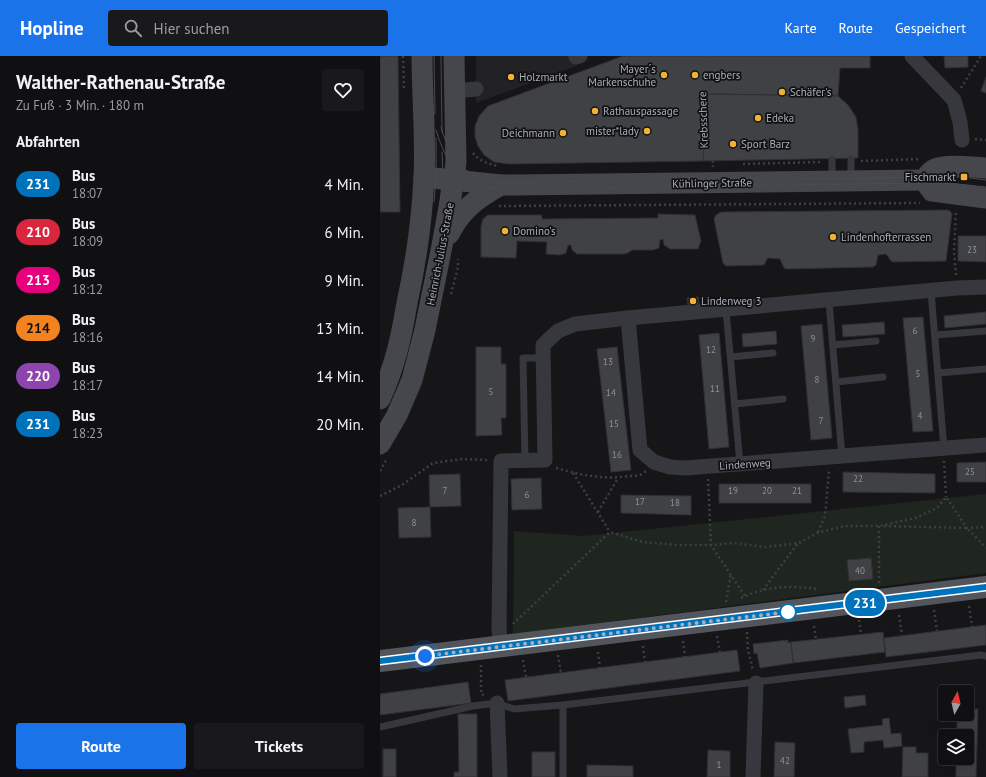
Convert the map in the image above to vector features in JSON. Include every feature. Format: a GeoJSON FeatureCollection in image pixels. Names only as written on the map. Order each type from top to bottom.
{"type":"FeatureCollection","features":[{"type":"Feature","properties":{"kind":"main road"},"geometry":{"type":"LineString","coordinates":[[380,661],[500,640],[986,587]]}},
{"type":"Feature","properties":{"kind":"street","name":"Heinrich-Julius-Straße"},"geometry":{"type":"LineString","coordinates":[[380,399],[389,380],[398,351],[422,212],[424,177],[422,56]]}},
{"type":"Feature","properties":{"kind":"street","name":"Heinrich-Julius-Straße"},"geometry":{"type":"LineString","coordinates":[[380,444],[397,415],[412,380],[425,330],[441,251],[454,180],[456,146],[454,56]]}},
{"type":"Feature","properties":{"kind":"street"},"geometry":{"type":"LineString","coordinates":[[912,56],[954,100],[960,122],[962,140]]}},
{"type":"Feature","properties":{"kind":"street"},"geometry":{"type":"LineString","coordinates":[[930,56],[930,74]]}},
{"type":"Feature","properties":{"kind":"street"},"geometry":{"type":"LineString","coordinates":[[454,91],[476,89]]}},
{"type":"Feature","properties":{"kind":"street"},"geometry":{"type":"LineString","coordinates":[[986,168],[960,166],[938,168],[933,169],[924,180],[932,191],[986,198]]}},
{"type":"Feature","properties":{"kind":"street","name":"Kühlinger Straße"},"geometry":{"type":"LineString","coordinates":[[424,177],[454,180],[500,176],[716,171],[837,171],[924,180]]}},
{"type":"Feature","properties":{"kind":"street"},"geometry":{"type":"LineString","coordinates":[[441,251],[455,223],[464,210],[486,193],[500,176]]}},
{"type":"Feature","properties":{"kind":"street"},"geometry":{"type":"LineString","coordinates":[[500,640],[501,461],[545,460],[543,345],[558,331],[575,324],[628,318],[829,301],[957,288],[986,287]]}},
{"type":"Feature","properties":{"kind":"street","name":"Lindenweg"},"geometry":{"type":"LineString","coordinates":[[628,318],[640,450],[654,462],[670,468],[986,445]]}},
{"type":"Feature","properties":{"kind":"street"},"geometry":{"type":"LineString","coordinates":[[753,777],[756,683]]}},
{"type":"Feature","properties":{"kind":"street"},"geometry":{"type":"LineString","coordinates":[[497,703],[500,777]]}},
{"type":"Feature","properties":{"kind":"lane"},"geometry":{"type":"LineString","coordinates":[[837,171],[851,160]]}},
{"type":"Feature","properties":{"kind":"lane"},"geometry":{"type":"LineString","coordinates":[[931,291],[944,449]]}},
{"type":"Feature","properties":{"kind":"lane"},"geometry":{"type":"LineString","coordinates":[[829,301],[836,382],[836,457]]}},
{"type":"Feature","properties":{"kind":"lane"},"geometry":{"type":"LineString","coordinates":[[726,310],[740,464]]}},
{"type":"Feature","properties":{"kind":"lane"},"geometry":{"type":"LineString","coordinates":[[935,335],[986,332]]}},
{"type":"Feature","properties":{"kind":"lane"},"geometry":{"type":"LineString","coordinates":[[833,344],[876,341]]}},
{"type":"Feature","properties":{"kind":"lane"},"geometry":{"type":"LineString","coordinates":[[731,357],[773,353]]}},
{"type":"Feature","properties":{"kind":"lane"},"geometry":{"type":"LineString","coordinates":[[525,461],[523,358],[543,358]]}},
{"type":"Feature","properties":{"kind":"lane"},"geometry":{"type":"LineString","coordinates":[[938,372],[986,369]]}},
{"type":"Feature","properties":{"kind":"lane"},"geometry":{"type":"LineString","coordinates":[[836,382],[883,377]]}},
{"type":"Feature","properties":{"kind":"lane"},"geometry":{"type":"LineString","coordinates":[[735,404],[783,399]]}},
{"type":"Feature","properties":{"kind":"lane"},"geometry":{"type":"LineString","coordinates":[[380,727],[473,706],[497,703],[514,709],[563,705],[981,655],[986,656]]}},
{"type":"Feature","properties":{"kind":"lane"},"geometry":{"type":"LineString","coordinates":[[563,705],[563,777]]}},
{"type":"Feature","properties":{"kind":"path","name":"Krebsschere"},"geometry":{"type":"LineString","coordinates":[[706,56],[711,93],[716,171]]}},
{"type":"Feature","properties":{"kind":"path"},"geometry":{"type":"LineString","coordinates":[[954,100],[980,56]]}},
{"type":"Feature","properties":{"kind":"path"},"geometry":{"type":"LineString","coordinates":[[472,151],[500,176]]}},
{"type":"Feature","properties":{"kind":"path"},"geometry":{"type":"LineString","coordinates":[[851,160],[921,159]]}},
{"type":"Feature","properties":{"kind":"path"},"geometry":{"type":"LineString","coordinates":[[737,164],[837,171]]}},
{"type":"Feature","properties":{"kind":"path"},"geometry":{"type":"LineString","coordinates":[[506,206],[925,203]]}},
{"type":"Feature","properties":{"kind":"path"},"geometry":{"type":"LineString","coordinates":[[956,210],[954,252],[957,288]]}},
{"type":"Feature","properties":{"kind":"path"},"geometry":{"type":"LineString","coordinates":[[944,449],[946,497],[967,528],[986,548]]}},
{"type":"Feature","properties":{"kind":"path"},"geometry":{"type":"LineString","coordinates":[[817,533],[826,516],[836,457]]}},
{"type":"Feature","properties":{"kind":"path"},"geometry":{"type":"LineString","coordinates":[[380,496],[402,485],[433,462],[462,459],[501,461]]}},
{"type":"Feature","properties":{"kind":"path"},"geometry":{"type":"LineString","coordinates":[[545,460],[552,467],[598,478],[618,478],[642,475],[654,462]]}},
{"type":"Feature","properties":{"kind":"path"},"geometry":{"type":"LineString","coordinates":[[708,466],[711,545],[745,596]]}},
{"type":"Feature","properties":{"kind":"path"},"geometry":{"type":"LineString","coordinates":[[572,473],[610,532],[643,542],[678,545],[711,545],[732,543],[766,547],[799,543],[817,533],[845,526],[986,527]]}},
{"type":"Feature","properties":{"kind":"path"},"geometry":{"type":"LineString","coordinates":[[598,512],[618,478]]}},
{"type":"Feature","properties":{"kind":"path"},"geometry":{"type":"LineString","coordinates":[[879,526],[915,518],[937,508],[946,497]]}},
{"type":"Feature","properties":{"kind":"path"},"geometry":{"type":"LineString","coordinates":[[879,526],[879,588]]}},
{"type":"Feature","properties":{"kind":"path"},"geometry":{"type":"LineString","coordinates":[[500,640],[507,630],[610,532]]}},
{"type":"Feature","properties":{"kind":"path"},"geometry":{"type":"LineString","coordinates":[[763,590],[799,543]]}},
{"type":"Feature","properties":{"kind":"path"},"geometry":{"type":"LineString","coordinates":[[724,606],[731,573]]}},
{"type":"Feature","properties":{"kind":"path"},"geometry":{"type":"LineString","coordinates":[[968,602],[972,627]]}},
{"type":"Feature","properties":{"kind":"path"},"geometry":{"type":"LineString","coordinates":[[933,606],[937,631]]}},
{"type":"Feature","properties":{"kind":"path"},"geometry":{"type":"LineString","coordinates":[[898,610],[902,636]]}},
{"type":"Feature","properties":{"kind":"path"},"geometry":{"type":"LineString","coordinates":[[858,616],[861,634]]}},
{"type":"Feature","properties":{"kind":"path"},"geometry":{"type":"LineString","coordinates":[[814,621],[816,640]]}},
{"type":"Feature","properties":{"kind":"path"},"geometry":{"type":"LineString","coordinates":[[747,630],[748,650],[756,683]]}},
{"type":"Feature","properties":{"kind":"path"},"geometry":{"type":"LineString","coordinates":[[717,634],[720,652]]}},
{"type":"Feature","properties":{"kind":"path"},"geometry":{"type":"LineString","coordinates":[[682,638],[685,657]]}},
{"type":"Feature","properties":{"kind":"path"},"geometry":{"type":"LineString","coordinates":[[643,643],[645,662]]}},
{"type":"Feature","properties":{"kind":"path"},"geometry":{"type":"LineString","coordinates":[[598,649],[600,668]]}},
{"type":"Feature","properties":{"kind":"path"},"geometry":{"type":"LineString","coordinates":[[558,655],[561,673]]}},
{"type":"Feature","properties":{"kind":"path"},"geometry":{"type":"LineString","coordinates":[[523,659],[526,677]]}},
{"type":"Feature","properties":{"kind":"path"},"geometry":{"type":"LineString","coordinates":[[481,665],[481,694],[497,703]]}},
{"type":"Feature","properties":{"kind":"shaded area","name":"Holzmarkt"},"geometry":{"type":"Polygon","coordinates":[[[476,56],[575,56],[577,66],[476,103],[476,56]]]}},
{"type":"Feature","properties":{"kind":"shaded area"},"geometry":{"type":"Polygon","coordinates":[[[986,494],[986,573],[513,634],[514,531],[584,536],[986,494]]]}},
{"type":"Feature","properties":{"kind":"building"},"geometry":{"type":"Polygon","coordinates":[[[380,56],[398,56],[400,212],[380,212],[380,56]]]}},
{"type":"Feature","properties":{"kind":"building","name":"Rathauspassage"},"geometry":{"type":"Polygon","coordinates":[[[623,56],[870,56],[870,68],[840,68],[838,96],[708,94],[703,161],[509,164],[494,162],[484,155],[478,146],[475,137],[475,126],[479,116],[488,106],[623,56]]]}},
{"type":"Feature","properties":{"kind":"building"},"geometry":{"type":"Polygon","coordinates":[[[944,56],[968,56],[968,67],[945,68],[944,56]]]}},
{"type":"Feature","properties":{"kind":"building"},"geometry":{"type":"Polygon","coordinates":[[[986,77],[986,93],[981,91],[986,77]]]}},
{"type":"Feature","properties":{"kind":"building"},"geometry":{"type":"Polygon","coordinates":[[[708,94],[838,96],[848,105],[856,117],[858,130],[858,158],[703,161],[708,94]]]}},
{"type":"Feature","properties":{"kind":"building","name":"Lindenhofterrassen"},"geometry":{"type":"Polygon","coordinates":[[[947,210],[952,214],[946,261],[893,262],[885,254],[878,255],[876,265],[873,267],[786,269],[784,268],[780,259],[768,258],[764,265],[726,266],[723,263],[714,219],[716,215],[721,212],[947,210]]]}},
{"type":"Feature","properties":{"kind":"building"},"geometry":{"type":"Polygon","coordinates":[[[658,214],[695,215],[701,241],[698,249],[670,249],[664,245],[663,239],[660,240],[659,248],[653,250],[632,250],[623,254],[577,254],[572,250],[571,245],[568,245],[566,253],[560,255],[546,254],[547,242],[517,241],[516,258],[481,257],[481,226],[483,219],[488,215],[542,215],[542,219],[658,218],[658,214]]]}},
{"type":"Feature","properties":{"kind":"building"},"geometry":{"type":"Polygon","coordinates":[[[958,236],[986,236],[986,262],[958,261],[958,236]]]}},
{"type":"Feature","properties":{"kind":"building","name":"Lindenweg 3"},"geometry":{"type":"Polygon","coordinates":[[[698,297],[699,304],[688,305],[687,298],[698,297]]]}},
{"type":"Feature","properties":{"kind":"building"},"geometry":{"type":"Polygon","coordinates":[[[986,312],[986,324],[945,328],[944,316],[986,312]]]}},
{"type":"Feature","properties":{"kind":"building"},"geometry":{"type":"Polygon","coordinates":[[[923,317],[933,431],[913,432],[903,318],[923,317]]]}},
{"type":"Feature","properties":{"kind":"building"},"geometry":{"type":"Polygon","coordinates":[[[884,322],[885,334],[843,337],[842,325],[884,322]]]}},
{"type":"Feature","properties":{"kind":"building"},"geometry":{"type":"Polygon","coordinates":[[[822,324],[832,438],[811,440],[801,326],[822,324]]]}},
{"type":"Feature","properties":{"kind":"building"},"geometry":{"type":"Polygon","coordinates":[[[776,331],[777,344],[743,347],[742,334],[776,331]]]}},
{"type":"Feature","properties":{"kind":"building"},"geometry":{"type":"Polygon","coordinates":[[[719,333],[729,447],[709,449],[699,335],[719,333]]]}},
{"type":"Feature","properties":{"kind":"building"},"geometry":{"type":"Polygon","coordinates":[[[476,347],[501,347],[501,364],[506,364],[506,418],[501,418],[502,435],[476,436],[476,347]]]}},
{"type":"Feature","properties":{"kind":"building"},"geometry":{"type":"Polygon","coordinates":[[[617,347],[631,470],[611,472],[597,349],[617,347]]]}},
{"type":"Feature","properties":{"kind":"building"},"geometry":{"type":"Polygon","coordinates":[[[986,462],[986,482],[957,482],[957,463],[986,462]]]}},
{"type":"Feature","properties":{"kind":"building"},"geometry":{"type":"Polygon","coordinates":[[[843,472],[935,474],[935,493],[843,492],[843,472]]]}},
{"type":"Feature","properties":{"kind":"building"},"geometry":{"type":"Polygon","coordinates":[[[460,474],[461,506],[430,507],[429,475],[460,474]]]}},
{"type":"Feature","properties":{"kind":"building"},"geometry":{"type":"Polygon","coordinates":[[[541,478],[542,509],[512,510],[511,479],[541,478]]]}},
{"type":"Feature","properties":{"kind":"building"},"geometry":{"type":"Polygon","coordinates":[[[719,484],[811,484],[811,503],[719,503],[719,484]]]}},
{"type":"Feature","properties":{"kind":"building"},"geometry":{"type":"Polygon","coordinates":[[[621,495],[691,496],[691,515],[621,513],[621,495]]]}},
{"type":"Feature","properties":{"kind":"building"},"geometry":{"type":"Polygon","coordinates":[[[430,507],[431,537],[399,538],[398,508],[430,507]]]}},
{"type":"Feature","properties":{"kind":"building"},"geometry":{"type":"Polygon","coordinates":[[[871,558],[873,579],[849,581],[847,560],[871,558]]]}},
{"type":"Feature","properties":{"kind":"building"},"geometry":{"type":"Polygon","coordinates":[[[986,625],[986,645],[886,657],[884,638],[986,625]]]}},
{"type":"Feature","properties":{"kind":"building"},"geometry":{"type":"Polygon","coordinates":[[[883,632],[885,652],[793,663],[791,642],[883,632]]]}},
{"type":"Feature","properties":{"kind":"building"},"geometry":{"type":"Polygon","coordinates":[[[788,640],[788,643],[791,642],[793,663],[760,668],[757,653],[754,654],[753,644],[788,640]]]}},
{"type":"Feature","properties":{"kind":"building"},"geometry":{"type":"Polygon","coordinates":[[[737,650],[740,671],[508,701],[505,680],[737,650]]]}},
{"type":"Feature","properties":{"kind":"building"},"geometry":{"type":"Polygon","coordinates":[[[468,682],[471,703],[380,715],[380,694],[468,682]]]}},
{"type":"Feature","properties":{"kind":"building"},"geometry":{"type":"Polygon","coordinates":[[[865,695],[866,705],[845,708],[844,697],[865,695]]]}},
{"type":"Feature","properties":{"kind":"building"},"geometry":{"type":"Polygon","coordinates":[[[974,709],[978,709],[977,747],[974,747],[974,729],[957,729],[957,721],[974,721],[974,709]]]}},
{"type":"Feature","properties":{"kind":"building"},"geometry":{"type":"Polygon","coordinates":[[[458,714],[477,714],[477,777],[454,777],[454,772],[459,772],[458,714]]]}},
{"type":"Feature","properties":{"kind":"building"},"geometry":{"type":"Polygon","coordinates":[[[889,718],[891,734],[901,733],[902,746],[884,748],[883,740],[864,742],[864,752],[851,753],[848,729],[883,725],[882,719],[889,718]]]}},
{"type":"Feature","properties":{"kind":"building"},"geometry":{"type":"Polygon","coordinates":[[[775,742],[795,743],[794,777],[774,777],[775,742]]]}},
{"type":"Feature","properties":{"kind":"building"},"geometry":{"type":"Polygon","coordinates":[[[903,747],[916,747],[916,753],[928,753],[928,777],[902,777],[903,747]]]}},
{"type":"Feature","properties":{"kind":"building"},"geometry":{"type":"Polygon","coordinates":[[[974,747],[977,747],[976,777],[956,777],[956,765],[974,765],[974,747]]]}},
{"type":"Feature","properties":{"kind":"building"},"geometry":{"type":"Polygon","coordinates":[[[383,749],[396,749],[396,777],[383,777],[383,749]]]}},
{"type":"Feature","properties":{"kind":"building"},"geometry":{"type":"Polygon","coordinates":[[[708,750],[730,751],[730,777],[707,777],[708,750]]]}},
{"type":"Feature","properties":{"kind":"building"},"geometry":{"type":"Polygon","coordinates":[[[532,752],[555,752],[555,777],[532,777],[532,752]]]}},
{"type":"Feature","properties":{"kind":"building"},"geometry":{"type":"Polygon","coordinates":[[[587,765],[633,766],[633,777],[587,777],[587,765]]]}},
{"type":"Feature","properties":{"kind":"tram line"},"geometry":{"type":"LineString","coordinates":[[434,56],[435,114]]}},
{"type":"Feature","properties":{"kind":"tram line"},"geometry":{"type":"LineString","coordinates":[[441,56],[442,132]]}},
{"type":"Feature","properties":{"kind":"tram line"},"geometry":{"type":"LineString","coordinates":[[441,127],[445,140],[456,160],[471,173],[481,178],[505,183],[600,181]]}},
{"type":"Feature","properties":{"kind":"tram line"},"geometry":{"type":"LineString","coordinates":[[436,130],[445,154],[458,171],[475,183],[500,189],[926,183],[986,187]]}},
{"type":"Feature","properties":{"kind":"tram line"},"geometry":{"type":"LineString","coordinates":[[434,202],[436,178],[436,138]]}},
{"type":"Feature","properties":{"kind":"tram line"},"geometry":{"type":"LineString","coordinates":[[380,430],[397,396],[408,360],[438,219],[442,186],[442,152]]}},
{"type":"Feature","properties":{"kind":"tram line"},"geometry":{"type":"LineString","coordinates":[[794,179],[964,177],[986,180]]}},
{"type":"Feature","properties":{"kind":"bus line","name":"231"},"geometry":{"type":"LineString","coordinates":[[380,661],[986,587]]}},
{"type":"Feature","properties":{"kind":"place","name":"Mayer´s Markenschuhe"},"geometry":{"type":"Point","coordinates":[664,75]}},
{"type":"Feature","properties":{"kind":"place","name":"engbers"},"geometry":{"type":"Point","coordinates":[695,75]}},
{"type":"Feature","properties":{"kind":"place","name":"Holzmarkt"},"geometry":{"type":"Point","coordinates":[511,77]}},
{"type":"Feature","properties":{"kind":"place","name":"Schäfer's"},"geometry":{"type":"Point","coordinates":[782,92]}},
{"type":"Feature","properties":{"kind":"place","name":"Rathauspassage"},"geometry":{"type":"Point","coordinates":[595,111]}},
{"type":"Feature","properties":{"kind":"place","name":"Edeka"},"geometry":{"type":"Point","coordinates":[758,118]}},
{"type":"Feature","properties":{"kind":"place","name":"mister*lady"},"geometry":{"type":"Point","coordinates":[647,131]}},
{"type":"Feature","properties":{"kind":"place","name":"Deichmann"},"geometry":{"type":"Point","coordinates":[563,133]}},
{"type":"Feature","properties":{"kind":"place","name":"Sport Barz"},"geometry":{"type":"Point","coordinates":[733,144]}},
{"type":"Feature","properties":{"kind":"place","name":"Fischmarkt"},"geometry":{"type":"Point","coordinates":[964,177]}},
{"type":"Feature","properties":{"kind":"place","name":"Domino's"},"geometry":{"type":"Point","coordinates":[505,231]}},
{"type":"Feature","properties":{"kind":"place","name":"Lindenhofterrassen"},"geometry":{"type":"Point","coordinates":[833,237]}},
{"type":"Feature","properties":{"kind":"place","name":"Lindenweg 3"},"geometry":{"type":"Point","coordinates":[693,301]}},
{"type":"Feature","properties":{"kind":"route"},"geometry":{"type":"LineString","coordinates":[[425,656],[788,612]]}}]}
